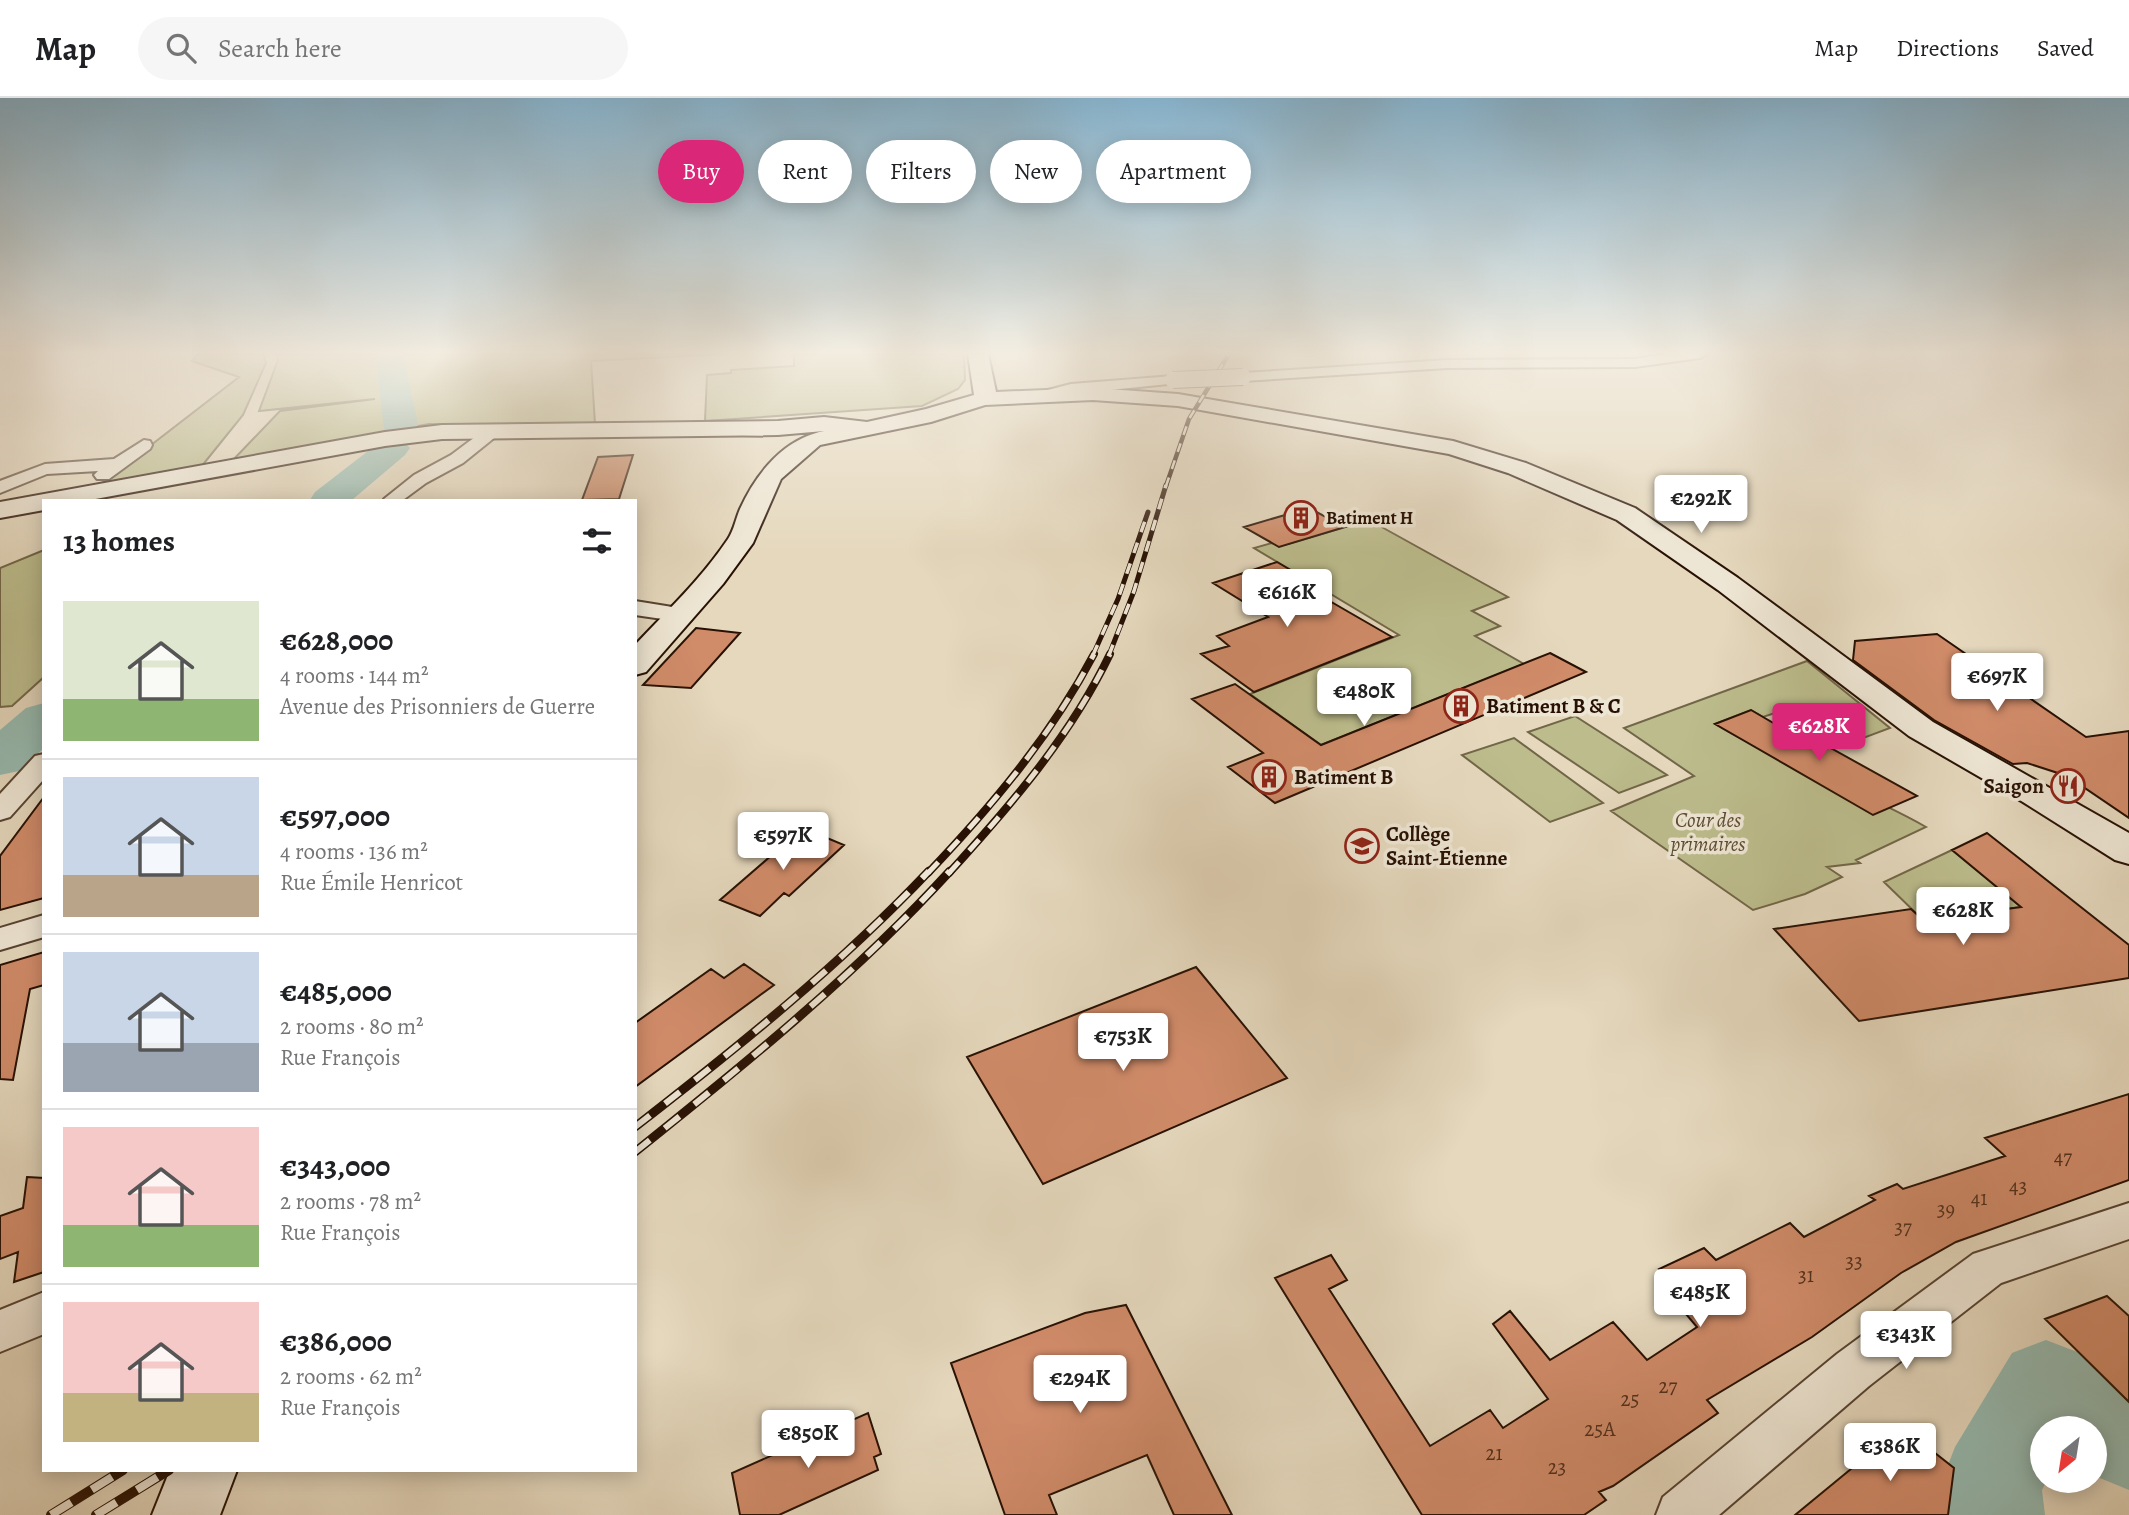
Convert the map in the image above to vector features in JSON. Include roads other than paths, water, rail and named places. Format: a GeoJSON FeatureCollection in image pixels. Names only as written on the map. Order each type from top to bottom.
{"type":"FeatureCollection","features":[{"type":"Feature","properties":{"kind":"street"},"geometry":{"type":"LineString","coordinates":[[637,663],[677,620],[743,537],[752,509],[765,485],[783,463],[813,440],[905,420]]}},
{"type":"Feature","properties":{"kind":"street"},"geometry":{"type":"LineString","coordinates":[[1296,420],[1453,448],[1517,468],[1626,514],[1728,584],[1921,729],[2129,850]]}},
{"type":"Feature","properties":{"kind":"street"},"geometry":{"type":"LineString","coordinates":[[61,499],[412,436],[493,431],[790,428],[824,424],[864,428]]}},
{"type":"Feature","properties":{"kind":"street"},"geometry":{"type":"LineString","coordinates":[[790,428],[813,440]]}},
{"type":"Feature","properties":{"kind":"street"},"geometry":{"type":"LineString","coordinates":[[393,499],[420,479],[457,459],[493,431]]}},
{"type":"Feature","properties":{"kind":"street"},"geometry":{"type":"LineString","coordinates":[[61,499],[118,464],[144,444]]}},
{"type":"Feature","properties":{"kind":"street"},"geometry":{"type":"LineString","coordinates":[[0,488],[45,469],[118,464]]}},
{"type":"Feature","properties":{"kind":"street"},"geometry":{"type":"LineString","coordinates":[[0,510],[42,502]]}},
{"type":"Feature","properties":{"kind":"street"},"geometry":{"type":"LineString","coordinates":[[637,609],[677,620]]}},
{"type":"Feature","properties":{"kind":"street"},"geometry":{"type":"LineString","coordinates":[[637,626],[677,620]]}},
{"type":"Feature","properties":{"kind":"street"},"geometry":{"type":"LineString","coordinates":[[0,811],[42,764]]}},
{"type":"Feature","properties":{"kind":"street"},"geometry":{"type":"LineString","coordinates":[[0,939],[42,927]]}},
{"type":"Feature","properties":{"kind":"street"},"geometry":{"type":"LineString","coordinates":[[1681,1515],[1853,1370],[1988,1268],[2129,1221]]}},
{"type":"Feature","properties":{"kind":"street"},"geometry":{"type":"LineString","coordinates":[[0,1331],[42,1314]]}},
{"type":"Feature","properties":{"kind":"street"},"geometry":{"type":"LineString","coordinates":[[187,1515],[203,1472]]}},
{"type":"Feature","properties":{"kind":"waterway"},"geometry":{"type":"LineString","coordinates":[[401,420],[401,430]]}},
{"type":"Feature","properties":{"kind":"waterway"},"geometry":{"type":"LineString","coordinates":[[330,499],[393,448]]}},
{"type":"Feature","properties":{"kind":"waterway"},"geometry":{"type":"LineString","coordinates":[[0,759],[42,721]]}},
{"type":"Feature","properties":{"kind":"waterway"},"geometry":{"type":"LineString","coordinates":[[1994,1515],[1991,1483],[2046,1387],[2129,1441]]}},
{"type":"Feature","properties":{"kind":"railway"},"geometry":{"type":"LineString","coordinates":[[1166,486],[1189,420]]}},
{"type":"Feature","properties":{"kind":"railway"},"geometry":{"type":"LineString","coordinates":[[1109,655],[1134,591],[1166,485]]}},
{"type":"Feature","properties":{"kind":"railway"},"geometry":{"type":"LineString","coordinates":[[1093,655],[1118,599],[1148,512]]}},
{"type":"Feature","properties":{"kind":"railway"},"geometry":{"type":"LineString","coordinates":[[928,873],[1018,770],[1059,714],[1094,654]]}},
{"type":"Feature","properties":{"kind":"railway"},"geometry":{"type":"LineString","coordinates":[[949,873],[1016,796],[1058,742],[1077,714],[1110,654]]}},
{"type":"Feature","properties":{"kind":"railway"},"geometry":{"type":"LineString","coordinates":[[637,1125],[824,973],[929,871]]}},
{"type":"Feature","properties":{"kind":"railway"},"geometry":{"type":"LineString","coordinates":[[637,1150],[758,1052],[838,982],[950,871]]}},
{"type":"Feature","properties":{"kind":"railway"},"geometry":{"type":"LineString","coordinates":[[51,1515],[120,1472]]}},
{"type":"Feature","properties":{"kind":"railway"},"geometry":{"type":"LineString","coordinates":[[96,1515],[166,1472]]}},
{"type":"Feature","properties":{"kind":"place","name":"Batiment H"},"geometry":{"type":"Point","coordinates":[1301,518]}},
{"type":"Feature","properties":{"kind":"place","name":"Batiment B & C"},"geometry":{"type":"Point","coordinates":[1461,706]}},
{"type":"Feature","properties":{"kind":"place","name":"Batiment B"},"geometry":{"type":"Point","coordinates":[1269,777]}},
{"type":"Feature","properties":{"kind":"place","name":"Saigon"},"geometry":{"type":"Point","coordinates":[2068,786]}},
{"type":"Feature","properties":{"kind":"place","name":"Collège Saint-Étienne"},"geometry":{"type":"Point","coordinates":[1362,846]}},
{"type":"Feature","properties":{"kind":"park label","name":"Cour des primaires"},"geometry":{"type":"Point","coordinates":[1708,832]}}]}
